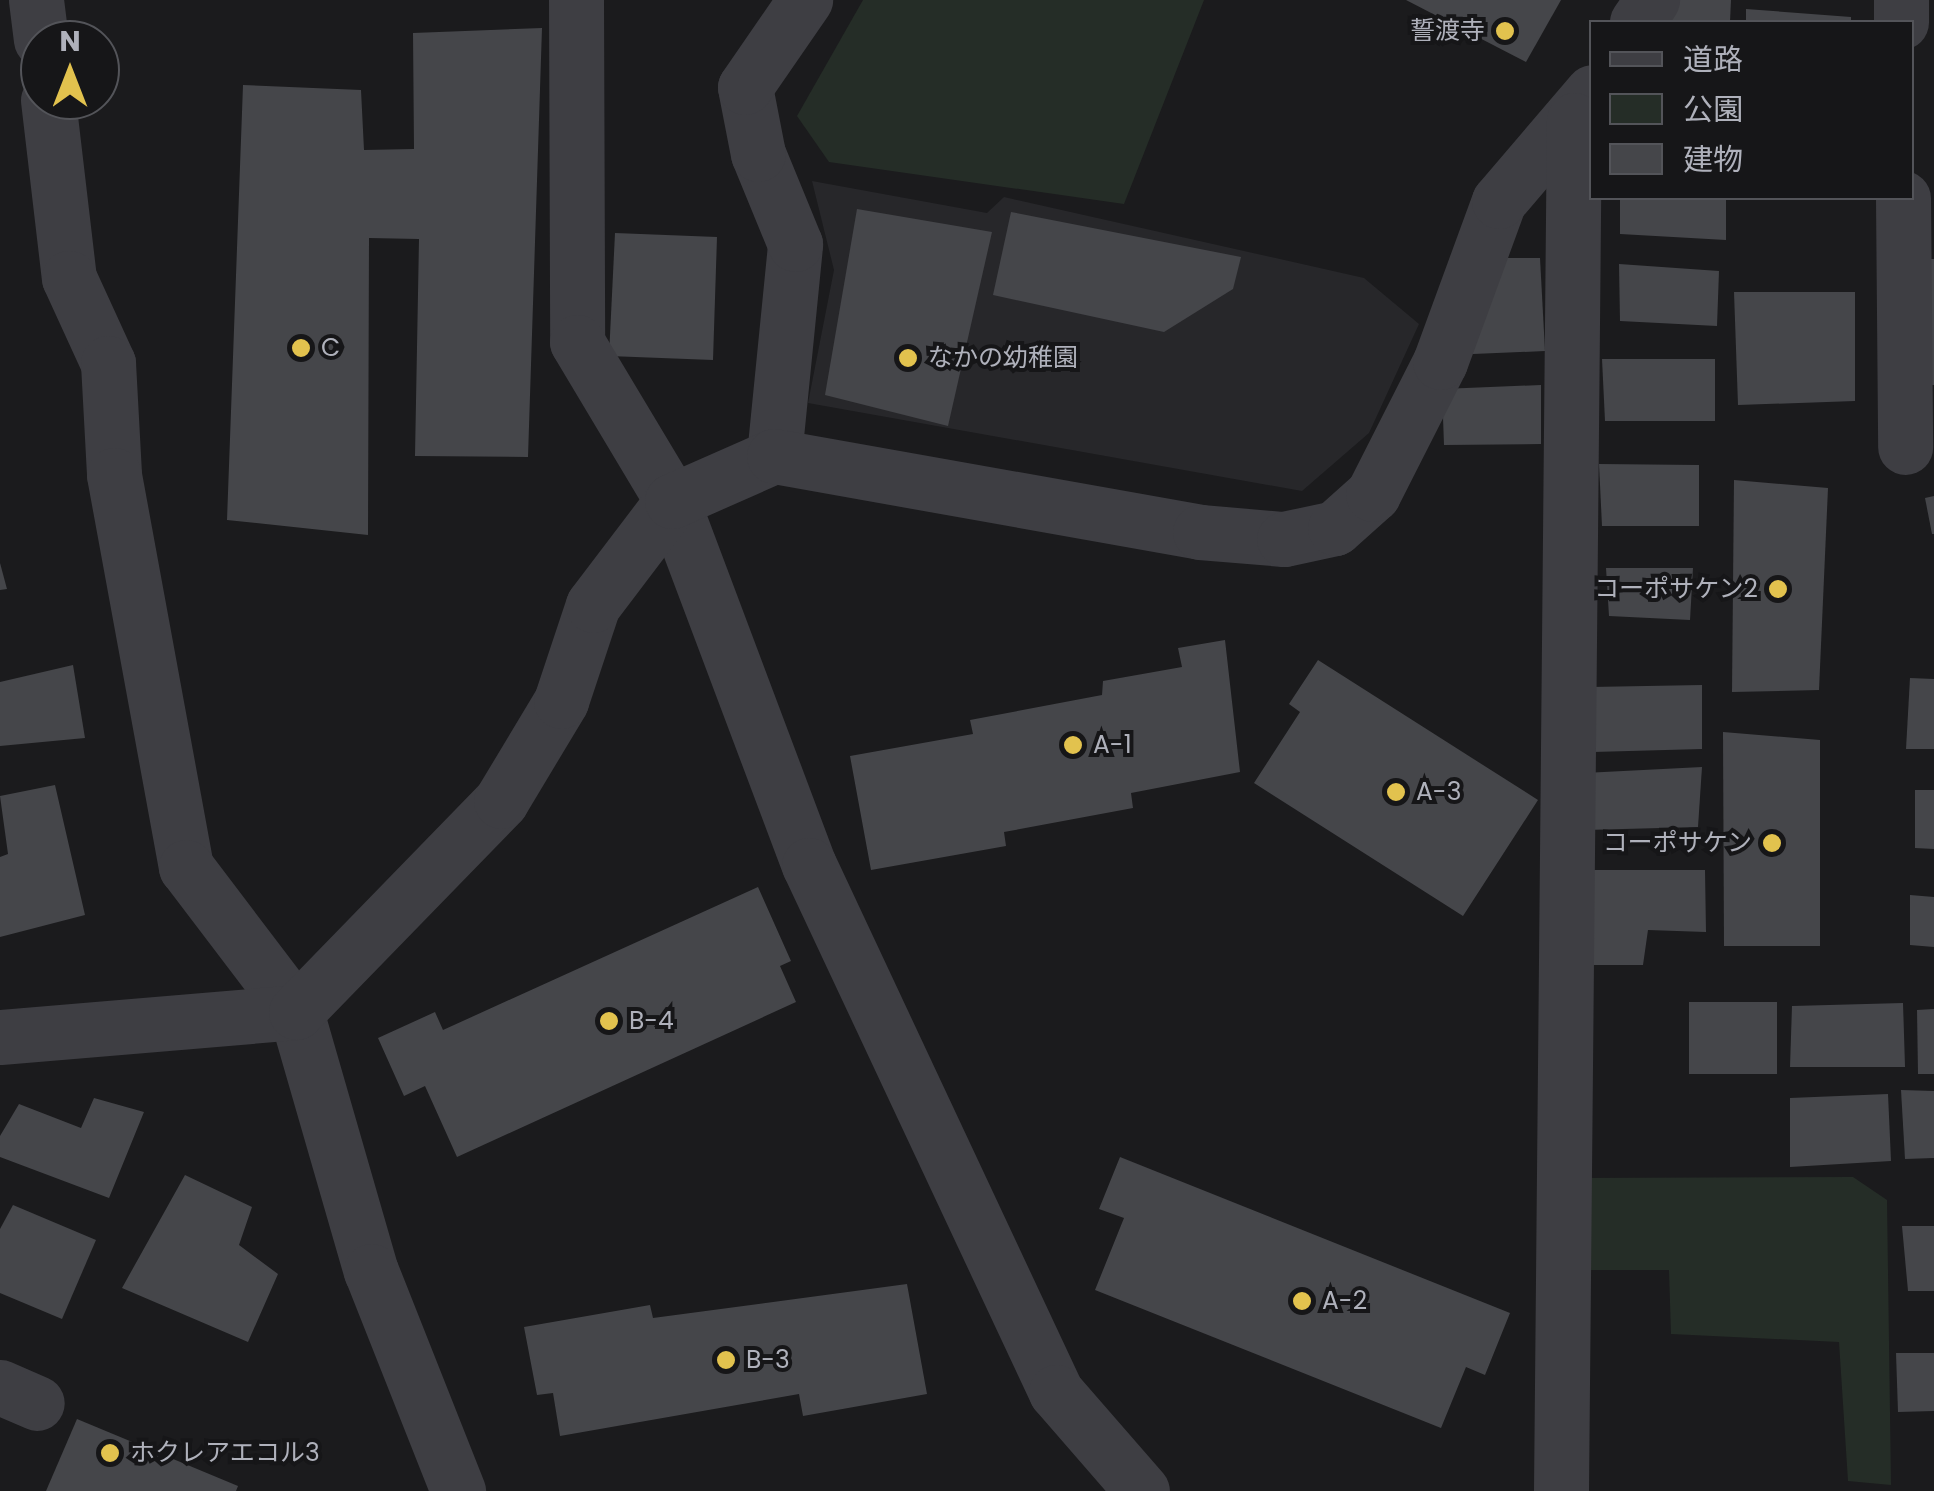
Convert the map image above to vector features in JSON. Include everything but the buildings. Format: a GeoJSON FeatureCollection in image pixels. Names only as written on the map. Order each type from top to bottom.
{"type":"FeatureCollection","features":[{"type":"Feature","properties":{"kind":"street"},"geometry":{"type":"LineString","coordinates":[[576,0],[577,342],[672,501],[809,865],[1056,1392],[1142,1491]]}},
{"type":"Feature","properties":{"kind":"street"},"geometry":{"type":"LineString","coordinates":[[774,456],[795,244],[758,154],[744,87],[804,0]]}},
{"type":"Feature","properties":{"kind":"street"},"geometry":{"type":"LineString","coordinates":[[0,1037],[296,1012],[500,801],[561,701],[593,604],[672,501],[774,456],[1200,532],[1284,539],[1335,528],[1373,494],[1440,362],[1498,200],[1583,106]]}},
{"type":"Feature","properties":{"kind":"street"},"geometry":{"type":"LineString","coordinates":[[1561,1491],[1583,106]]}},
{"type":"Feature","properties":{"kind":"street"},"geometry":{"type":"LineString","coordinates":[[50,120],[69,278],[108,362],[114,475],[186,867],[296,1012],[371,1271],[458,1491]]}},
{"type":"Feature","properties":{"kind":"street"},"geometry":{"type":"LineString","coordinates":[[1903,200],[1904,447]]}},
{"type":"Feature","properties":{"kind":"shaded area"},"geometry":{"type":"Polygon","coordinates":[[[812,181],[987,213],[1004,197],[1364,278],[1419,324],[1369,433],[1302,491],[808,403],[834,270],[812,181]]]}},
{"type":"Feature","properties":{"kind":"green space"},"geometry":{"type":"Polygon","coordinates":[[[863,0],[1204,0],[1124,204],[829,162],[797,116],[863,0]]]}},
{"type":"Feature","properties":{"kind":"green space"},"geometry":{"type":"Polygon","coordinates":[[[1853,1177],[1887,1200],[1891,1485],[1848,1481],[1839,1342],[1671,1334],[1669,1270],[1578,1270],[1575,1178],[1853,1177]]]}},
{"type":"Feature","properties":{"kind":"place","name":"誓渡寺"},"geometry":{"type":"Point","coordinates":[1505,31]}},
{"type":"Feature","properties":{"kind":"place","name":"C"},"geometry":{"type":"Point","coordinates":[301,348]}},
{"type":"Feature","properties":{"kind":"place","name":"なかの幼稚園"},"geometry":{"type":"Point","coordinates":[908,358]}},
{"type":"Feature","properties":{"kind":"place","name":"コーポサケン2"},"geometry":{"type":"Point","coordinates":[1778,589]}},
{"type":"Feature","properties":{"kind":"place","name":"A-1"},"geometry":{"type":"Point","coordinates":[1073,745]}},
{"type":"Feature","properties":{"kind":"place","name":"A-3"},"geometry":{"type":"Point","coordinates":[1396,792]}},
{"type":"Feature","properties":{"kind":"place","name":"コーポサケン"},"geometry":{"type":"Point","coordinates":[1772,843]}},
{"type":"Feature","properties":{"kind":"place","name":"B-4"},"geometry":{"type":"Point","coordinates":[609,1021]}},
{"type":"Feature","properties":{"kind":"place","name":"A-2"},"geometry":{"type":"Point","coordinates":[1302,1301]}},
{"type":"Feature","properties":{"kind":"place","name":"B-3"},"geometry":{"type":"Point","coordinates":[726,1360]}},
{"type":"Feature","properties":{"kind":"place","name":"ホクレアエコル3"},"geometry":{"type":"Point","coordinates":[110,1453]}}]}
